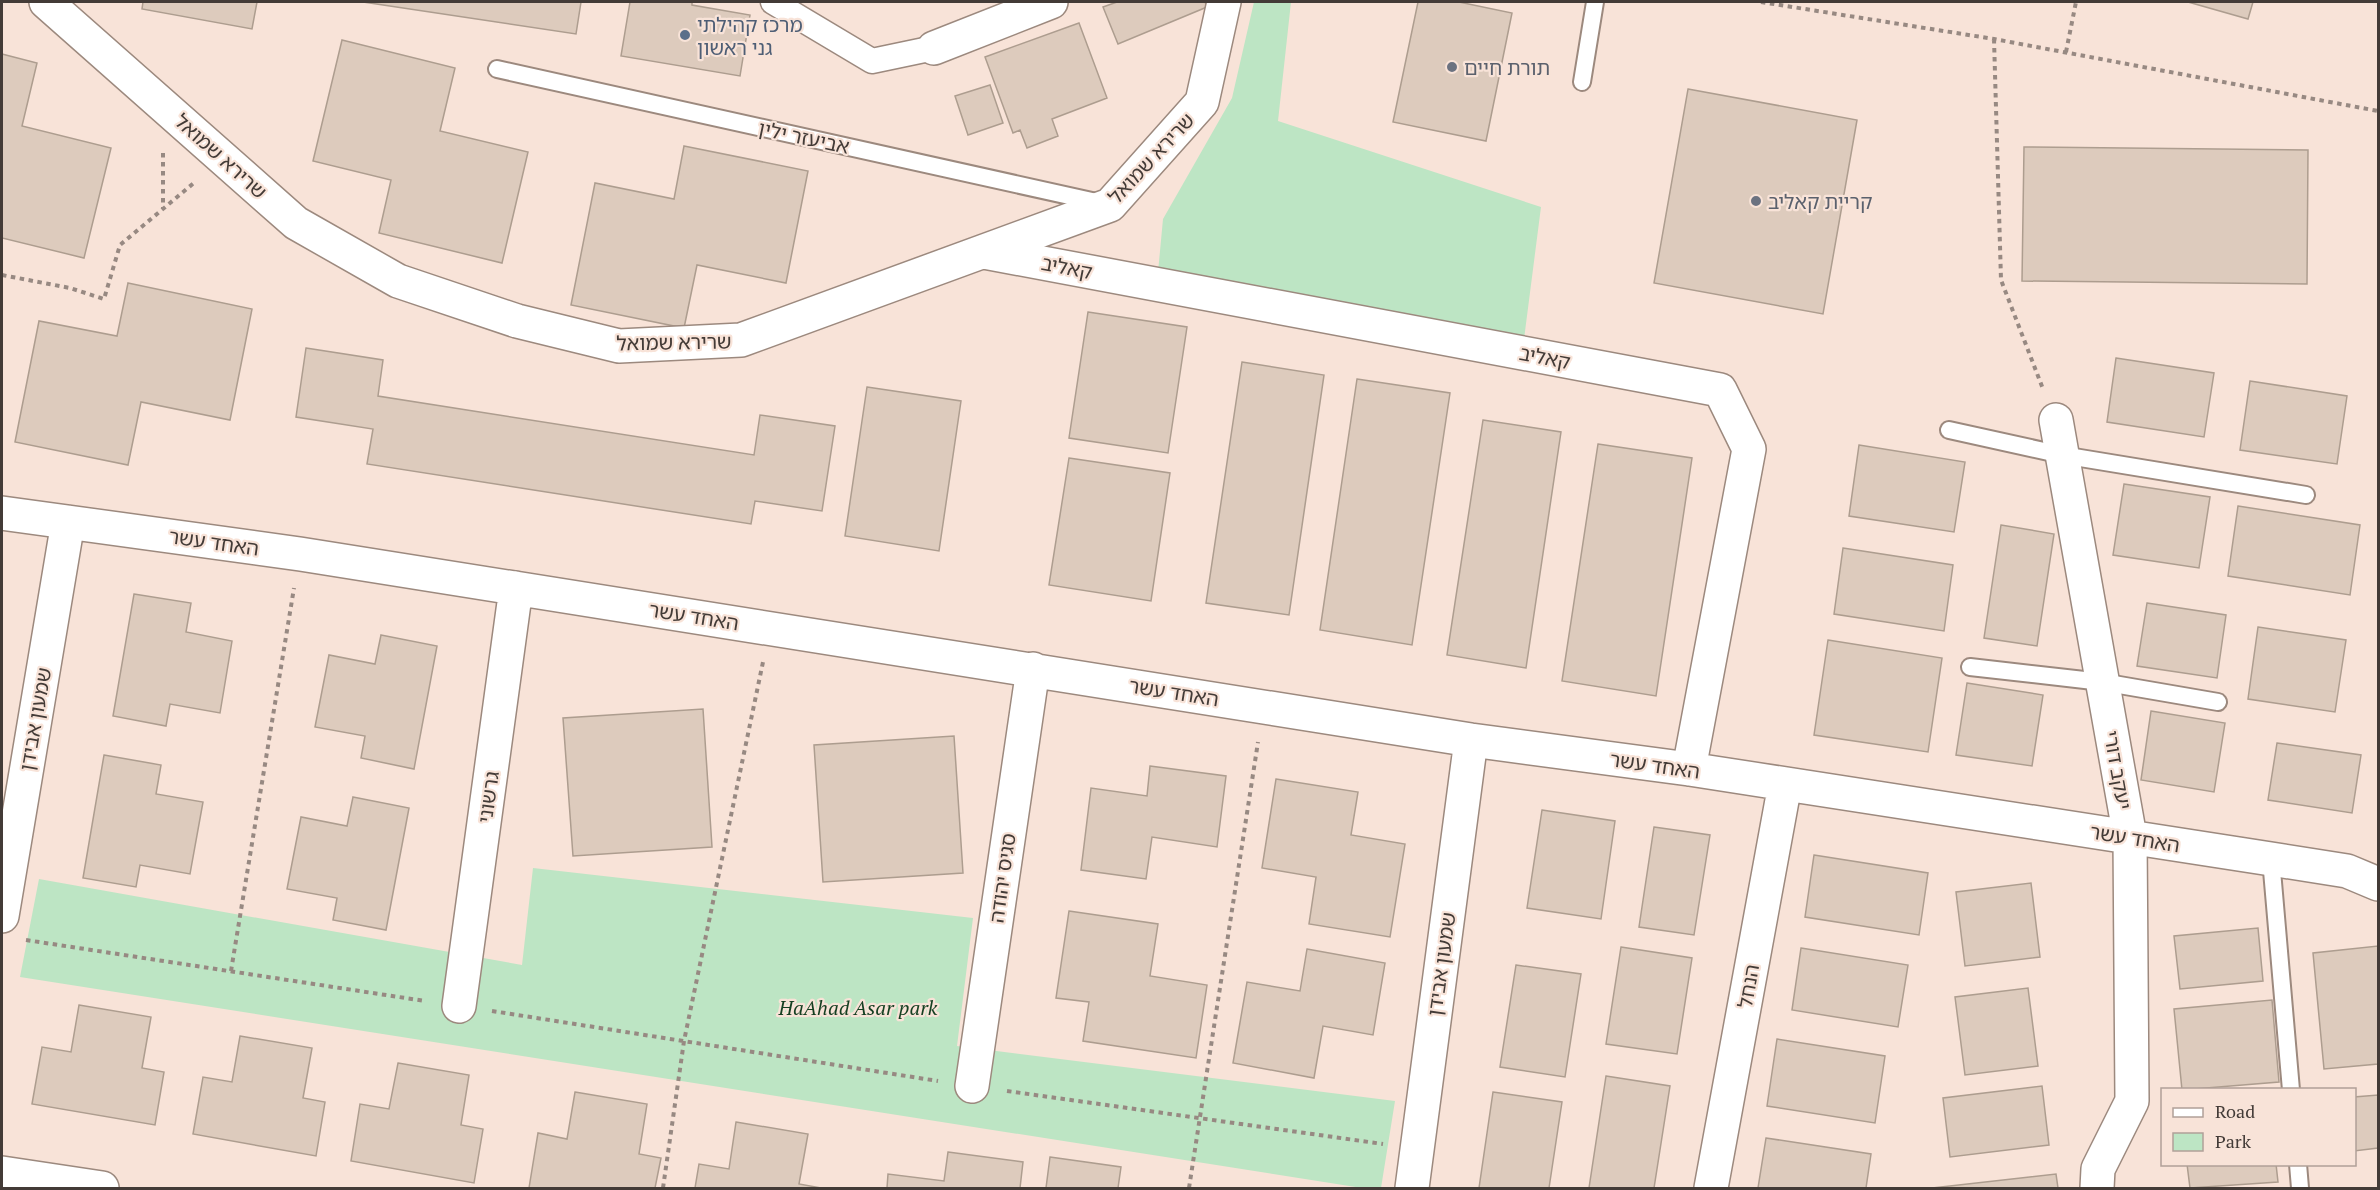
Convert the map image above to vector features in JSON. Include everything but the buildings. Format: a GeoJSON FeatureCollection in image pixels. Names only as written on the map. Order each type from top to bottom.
{"type":"FeatureCollection","features":[{"type":"Feature","properties":{"kind":"street","name":"שרירא שמואל"},"geometry":{"type":"LineString","coordinates":[[46,2],[296,223],[398,281],[517,321],[619,346],[741,340],[1110,205],[1202,102],[1224,2]]}},
{"type":"Feature","properties":{"kind":"street"},"geometry":{"type":"LineString","coordinates":[[773,2],[872,61],[934,48],[1051,2]]}},
{"type":"Feature","properties":{"kind":"street","name":"קאליב"},"geometry":{"type":"LineString","coordinates":[[984,252],[1720,390],[1749,449],[1689,769]]}},
{"type":"Feature","properties":{"kind":"street","name":"יעקב דורי"},"geometry":{"type":"LineString","coordinates":[[2055,420],[2130,837],[2132,1101],[2098,1169],[2097,1188]]}},
{"type":"Feature","properties":{"kind":"street","name":"האחד עשר"},"geometry":{"type":"LineString","coordinates":[[2,513],[300,554],[1471,740],[1689,769],[2271,859],[2347,871],[2379,884]]}},
{"type":"Feature","properties":{"kind":"street","name":"שמעון אבידן"},"geometry":{"type":"LineString","coordinates":[[2,916],[68,522]]}},
{"type":"Feature","properties":{"kind":"street","name":"גרשוני"},"geometry":{"type":"LineString","coordinates":[[459,1006],[516,588]]}},
{"type":"Feature","properties":{"kind":"street","name":"סגיס יהודה"},"geometry":{"type":"LineString","coordinates":[[972,1086],[1033,669]]}},
{"type":"Feature","properties":{"kind":"street","name":"שמעון אבידן"},"geometry":{"type":"LineString","coordinates":[[1412,1188],[1471,740]]}},
{"type":"Feature","properties":{"kind":"street","name":"הנחל"},"geometry":{"type":"LineString","coordinates":[[1711,1188],[1785,784]]}},
{"type":"Feature","properties":{"kind":"street"},"geometry":{"type":"LineString","coordinates":[[2347,871],[2379,857]]}},
{"type":"Feature","properties":{"kind":"street"},"geometry":{"type":"LineString","coordinates":[[2,1173],[102,1188]]}},
{"type":"Feature","properties":{"kind":"lane"},"geometry":{"type":"LineString","coordinates":[[1582,82],[1595,2]]}},
{"type":"Feature","properties":{"kind":"lane","name":"אביעזר ילין"},"geometry":{"type":"LineString","coordinates":[[497,69],[1110,205]]}},
{"type":"Feature","properties":{"kind":"lane"},"geometry":{"type":"LineString","coordinates":[[1949,430],[2062,455],[2306,495]]}},
{"type":"Feature","properties":{"kind":"lane"},"geometry":{"type":"LineString","coordinates":[[1970,667],[2102,682],[2218,702]]}},
{"type":"Feature","properties":{"kind":"lane"},"geometry":{"type":"LineString","coordinates":[[2271,859],[2292,1088]]}},
{"type":"Feature","properties":{"kind":"lane"},"geometry":{"type":"LineString","coordinates":[[2298,1166],[2300,1188]]}},
{"type":"Feature","properties":{"kind":"path"},"geometry":{"type":"LineString","coordinates":[[1761,2],[1994,39],[2379,111]]}},
{"type":"Feature","properties":{"kind":"path"},"geometry":{"type":"LineString","coordinates":[[2066,52],[2076,2]]}},
{"type":"Feature","properties":{"kind":"path"},"geometry":{"type":"LineString","coordinates":[[1994,39],[2001,280],[2055,420]]}},
{"type":"Feature","properties":{"kind":"path"},"geometry":{"type":"LineString","coordinates":[[162,105],[163,209]]}},
{"type":"Feature","properties":{"kind":"path"},"geometry":{"type":"LineString","coordinates":[[2,275],[70,288],[104,299],[120,245],[223,159]]}},
{"type":"Feature","properties":{"kind":"path"},"geometry":{"type":"LineString","coordinates":[[231,971],[300,554]]}},
{"type":"Feature","properties":{"kind":"path"},"geometry":{"type":"LineString","coordinates":[[663,1188],[684,1041],[771,628]]}},
{"type":"Feature","properties":{"kind":"path"},"geometry":{"type":"LineString","coordinates":[[1188,1188],[1201,1118],[1264,706]]}},
{"type":"Feature","properties":{"kind":"path"},"geometry":{"type":"LineString","coordinates":[[24,940],[972,1086],[1416,1148]]}},
{"type":"Feature","properties":{"kind":"green space"},"geometry":{"type":"Polygon","coordinates":[[[1254,2],[1291,2],[1278,121],[1541,207],[1523,347],[1157,283],[1163,219],[1232,98],[1254,2]]]}},
{"type":"Feature","properties":{"kind":"green space","name":"HaAhad Asar park"},"geometry":{"type":"Polygon","coordinates":[[[533,868],[973,918],[957,1046],[1395,1101],[1381,1188],[1362,1188],[20,977],[39,879],[522,965],[533,868]]]}},
{"type":"Feature","properties":{"kind":"place","name":"מרכז קהילתי גני ראשון"},"geometry":{"type":"Point","coordinates":[685,35]}},
{"type":"Feature","properties":{"kind":"place","name":"תורת חיים"},"geometry":{"type":"Point","coordinates":[1452,67]}},
{"type":"Feature","properties":{"kind":"place","name":"קריית קאליב"},"geometry":{"type":"Point","coordinates":[1756,201]}}]}
